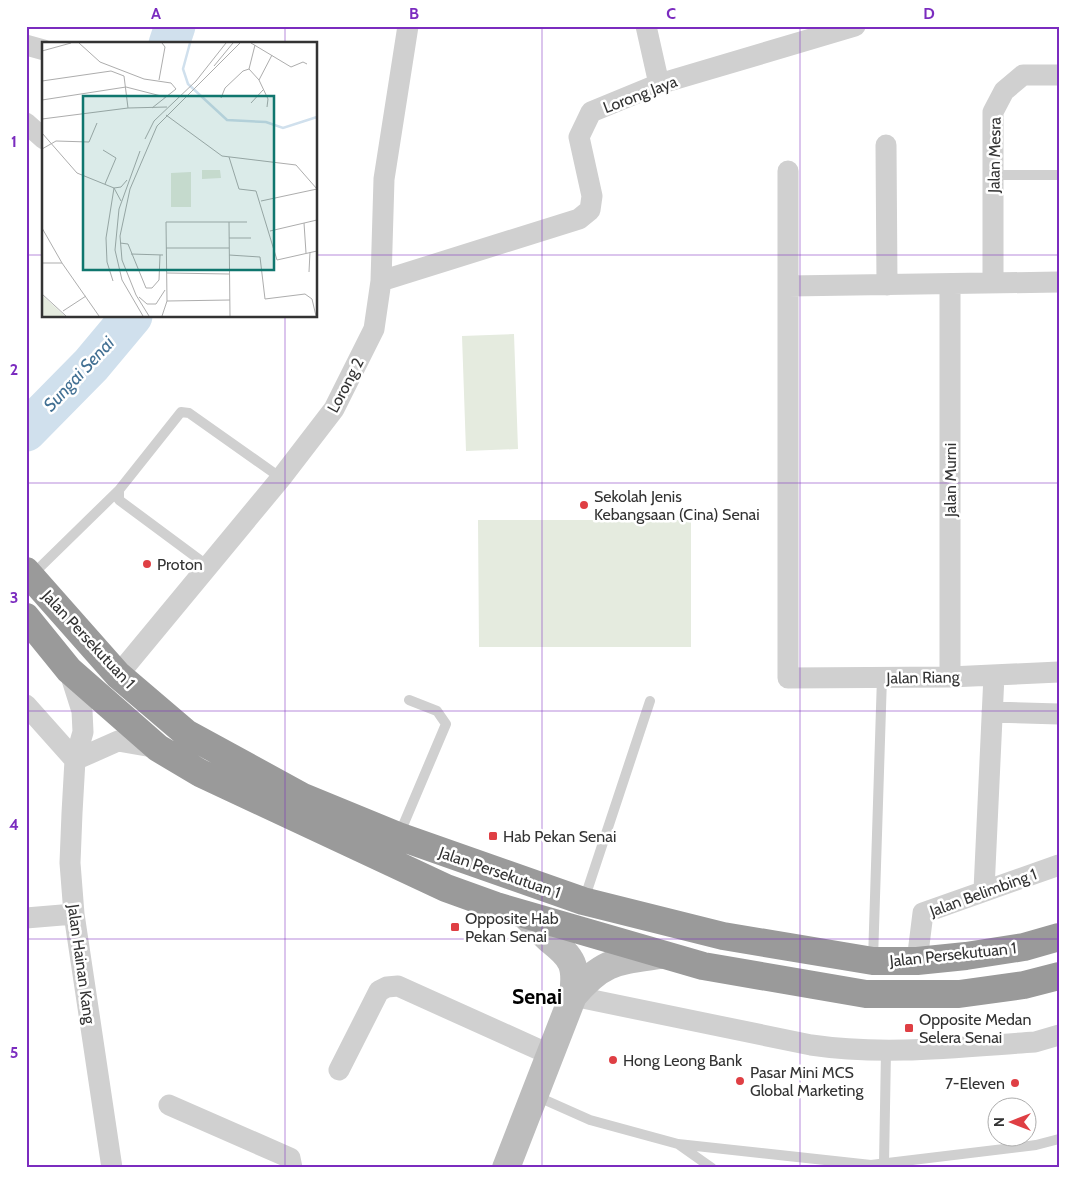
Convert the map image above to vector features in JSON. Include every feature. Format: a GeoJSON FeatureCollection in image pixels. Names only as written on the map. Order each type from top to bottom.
{"type":"FeatureCollection","features":[{"type":"Feature","properties":{"kind":"highway","name":"Jalan Persekutuan 1"},"geometry":{"type":"LineString","coordinates":[[28,574],[118,675],[186,733],[304,797],[398,836],[583,901],[723,936],[873,961],[917,960],[1024,947],[1059,937]]}},
{"type":"Feature","properties":{"kind":"highway","name":"Jalan Persekutuan 1"},"geometry":{"type":"LineString","coordinates":[[26,617],[69,670],[158,748],[200,774],[446,888],[525,915],[703,966],[866,994],[959,994],[1024,985],[1059,976]]}},
{"type":"Feature","properties":{"kind":"street","name":"Lorong 2"},"geometry":{"type":"LineString","coordinates":[[118,675],[282,478],[339,400],[374,329],[381,281],[384,178],[408,26]]}},
{"type":"Feature","properties":{"kind":"street"},"geometry":{"type":"LineString","coordinates":[[646,26],[659,84]]}},
{"type":"Feature","properties":{"kind":"street","name":"Lorong Jaya"},"geometry":{"type":"LineString","coordinates":[[381,281],[579,219],[590,210],[592,196],[579,137],[591,112],[659,84],[844,28]]}},
{"type":"Feature","properties":{"kind":"street"},"geometry":{"type":"LineString","coordinates":[[26,45],[42,49]]}},
{"type":"Feature","properties":{"kind":"street","name":"Jalan Mesra"},"geometry":{"type":"LineString","coordinates":[[993,283],[993,112],[1004,90],[1023,75],[1059,75]]}},
{"type":"Feature","properties":{"kind":"street"},"geometry":{"type":"LineString","coordinates":[[26,123],[42,137]]}},
{"type":"Feature","properties":{"kind":"street"},"geometry":{"type":"LineString","coordinates":[[886,145],[887,284]]}},
{"type":"Feature","properties":{"kind":"street"},"geometry":{"type":"LineString","coordinates":[[788,171],[789,286],[1059,282]]}},
{"type":"Feature","properties":{"kind":"street","name":"Jalan Murni"},"geometry":{"type":"LineString","coordinates":[[950,284],[950,677]]}},
{"type":"Feature","properties":{"kind":"street","name":"Jalan Riang"},"geometry":{"type":"LineString","coordinates":[[789,286],[788,678],[950,677],[1059,672]]}},
{"type":"Feature","properties":{"kind":"street","name":"Jalan Hainan Kang"},"geometry":{"type":"LineString","coordinates":[[69,670],[82,711],[83,732],[75,760],[70,863],[74,914],[112,1168]]}},
{"type":"Feature","properties":{"kind":"street"},"geometry":{"type":"LineString","coordinates":[[984,890],[994,675]]}},
{"type":"Feature","properties":{"kind":"street"},"geometry":{"type":"LineString","coordinates":[[26,705],[75,760],[118,741],[158,748]]}},
{"type":"Feature","properties":{"kind":"street"},"geometry":{"type":"LineString","coordinates":[[992,712],[1059,714]]}},
{"type":"Feature","properties":{"kind":"street","name":"Jalan Belimbing 1"},"geometry":{"type":"LineString","coordinates":[[917,960],[923,913],[1059,865]]}},
{"type":"Feature","properties":{"kind":"street"},"geometry":{"type":"LineString","coordinates":[[26,918],[74,914]]}},
{"type":"Feature","properties":{"kind":"street"},"geometry":{"type":"LineString","coordinates":[[506,1168],[574,996],[576,978],[570,958],[562,948],[550,940],[525,915]]}},
{"type":"Feature","properties":{"kind":"street"},"geometry":{"type":"LineString","coordinates":[[574,996],[588,978],[607,966],[623,960],[661,955]]}},
{"type":"Feature","properties":{"kind":"street"},"geometry":{"type":"LineString","coordinates":[[339,1070],[379,991],[387,987],[398,986],[551,1055]]}},
{"type":"Feature","properties":{"kind":"street"},"geometry":{"type":"LineString","coordinates":[[574,996],[810,1045],[847,1050],[886,1051],[1035,1042],[1059,1035]]}},
{"type":"Feature","properties":{"kind":"street"},"geometry":{"type":"LineString","coordinates":[[169,1105],[290,1158],[292,1168]]}},
{"type":"Feature","properties":{"kind":"lane"},"geometry":{"type":"LineString","coordinates":[[993,175],[1059,175]]}},
{"type":"Feature","properties":{"kind":"lane"},"geometry":{"type":"LineString","coordinates":[[28,574],[119,490],[181,412],[189,413],[282,478]]}},
{"type":"Feature","properties":{"kind":"lane"},"geometry":{"type":"LineString","coordinates":[[119,490],[119,500],[208,566]]}},
{"type":"Feature","properties":{"kind":"lane"},"geometry":{"type":"LineString","coordinates":[[873,961],[882,677]]}},
{"type":"Feature","properties":{"kind":"lane"},"geometry":{"type":"LineString","coordinates":[[398,836],[446,724],[437,710],[409,700]]}},
{"type":"Feature","properties":{"kind":"lane"},"geometry":{"type":"LineString","coordinates":[[583,901],[650,701]]}},
{"type":"Feature","properties":{"kind":"lane"},"geometry":{"type":"LineString","coordinates":[[884,1164],[886,1051]]}},
{"type":"Feature","properties":{"kind":"lane"},"geometry":{"type":"LineString","coordinates":[[535,1095],[590,1120],[678,1144],[871,1165],[1036,1145],[1059,1139]]}},
{"type":"Feature","properties":{"kind":"lane"},"geometry":{"type":"LineString","coordinates":[[678,1144],[712,1168]]}},
{"type":"Feature","properties":{"kind":"shaded area"},"geometry":{"type":"Polygon","coordinates":[[[514,334],[518,449],[466,451],[462,336],[514,334]]]}},
{"type":"Feature","properties":{"kind":"shaded area"},"geometry":{"type":"Polygon","coordinates":[[[478,520],[691,520],[691,647],[479,647],[478,520]]]}},
{"type":"Feature","properties":{"kind":"waterway","name":"Sungai Senai"},"geometry":{"type":"LineString","coordinates":[[170,42],[175,26]]}},
{"type":"Feature","properties":{"kind":"waterway","name":"Sungai Senai"},"geometry":{"type":"LineString","coordinates":[[26,431],[91,365],[130,318]]}},
{"type":"Feature","properties":{"kind":"place","name":"Sekolah Jenis Kebangsaan (Cina) Senai"},"geometry":{"type":"Point","coordinates":[584,505]}},
{"type":"Feature","properties":{"kind":"place","name":"Proton"},"geometry":{"type":"Point","coordinates":[147,564]}},
{"type":"Feature","properties":{"kind":"place","name":"Hab Pekan Senai"},"geometry":{"type":"Point","coordinates":[493,836]}},
{"type":"Feature","properties":{"kind":"place","name":"Opposite Hab Pekan Senai"},"geometry":{"type":"Point","coordinates":[455,927]}},
{"type":"Feature","properties":{"kind":"place","name":"Opposite Medan Selera Senai"},"geometry":{"type":"Point","coordinates":[909,1028]}},
{"type":"Feature","properties":{"kind":"place","name":"Hong Leong Bank"},"geometry":{"type":"Point","coordinates":[613,1060]}},
{"type":"Feature","properties":{"kind":"place","name":"Pasar Mini MCS Global Marketing"},"geometry":{"type":"Point","coordinates":[740,1081]}},
{"type":"Feature","properties":{"kind":"place","name":"7-Eleven"},"geometry":{"type":"Point","coordinates":[1015,1083]}},
{"type":"Feature","properties":{"kind":"district","name":"Senai"},"geometry":{"type":"Point","coordinates":[537,997]}}]}
